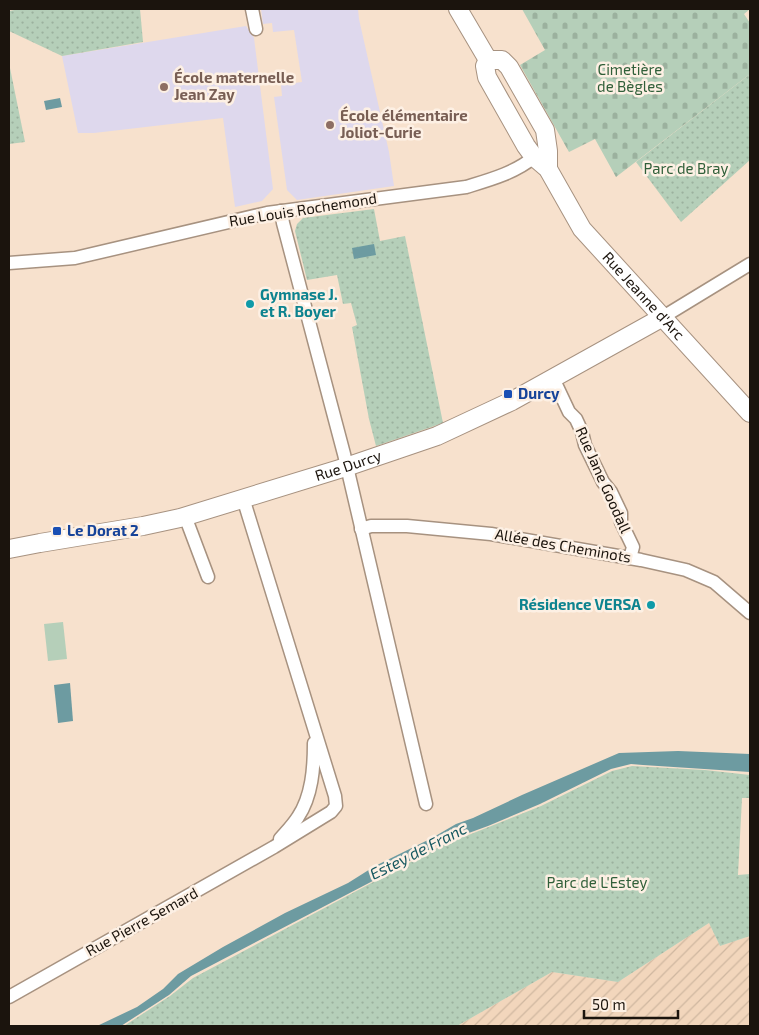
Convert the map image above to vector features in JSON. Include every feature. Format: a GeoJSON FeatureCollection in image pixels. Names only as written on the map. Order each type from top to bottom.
{"type":"FeatureCollection","features":[{"type":"Feature","properties":{"kind":"street"},"geometry":{"type":"LineString","coordinates":[[252,9],[256,28]]}},
{"type":"Feature","properties":{"kind":"street","name":"Rue Jeanne d'Arc"},"geometry":{"type":"LineString","coordinates":[[458,9],[488,60]]}},
{"type":"Feature","properties":{"kind":"street","name":"Rue Jeanne d'Arc"},"geometry":{"type":"LineString","coordinates":[[488,60],[485,66],[487,77],[526,146],[534,157],[548,169],[582,229],[750,413]]}},
{"type":"Feature","properties":{"kind":"street","name":"Rue Jeanne d'Arc"},"geometry":{"type":"LineString","coordinates":[[488,60],[502,60],[509,66],[545,130],[548,169]]}},
{"type":"Feature","properties":{"kind":"street","name":"Rue Louis Rochemond"},"geometry":{"type":"LineString","coordinates":[[9,263],[75,258],[281,211],[466,187],[494,178],[527,163],[534,157]]}},
{"type":"Feature","properties":{"kind":"street"},"geometry":{"type":"LineString","coordinates":[[281,211],[346,467],[426,804]]}},
{"type":"Feature","properties":{"kind":"street"},"geometry":{"type":"LineString","coordinates":[[663,317],[750,264]]}},
{"type":"Feature","properties":{"kind":"street","name":"Rue Durcy"},"geometry":{"type":"LineString","coordinates":[[9,549],[143,526],[185,516],[346,467],[437,436],[477,418],[553,378],[663,317]]}},
{"type":"Feature","properties":{"kind":"street","name":"Rue Jane Goodall"},"geometry":{"type":"LineString","coordinates":[[553,378],[569,412],[576,419],[585,445],[602,482],[611,492],[621,513],[621,522],[633,547],[630,558]]}},
{"type":"Feature","properties":{"kind":"street","name":"Rue Pierre Semard"},"geometry":{"type":"LineString","coordinates":[[9,997],[274,847],[331,812],[336,806],[335,796],[243,498]]}},
{"type":"Feature","properties":{"kind":"street"},"geometry":{"type":"LineString","coordinates":[[185,516],[208,576]]}},
{"type":"Feature","properties":{"kind":"street","name":"Allée des Cheminots"},"geometry":{"type":"LineString","coordinates":[[361,529],[371,526],[406,526],[491,534],[630,558],[686,570],[714,582],[750,613]]}},
{"type":"Feature","properties":{"kind":"street","name":"Rue Pierre Semard"},"geometry":{"type":"LineString","coordinates":[[274,847],[299,816],[307,795],[312,779],[314,731]]}},
{"type":"Feature","properties":{"kind":"shaded area","name":"École élémentaire Joliot-Curie"},"geometry":{"type":"Polygon","coordinates":[[[261,9],[358,9],[389,152],[394,186],[297,200],[287,190],[274,97],[282,96],[281,85],[302,82],[294,30],[273,32],[272,23],[263,24],[261,9]]]}},
{"type":"Feature","properties":{"kind":"shaded area","name":"École maternelle Jean Zay"},"geometry":{"type":"Polygon","coordinates":[[[246,26],[254,38],[273,189],[262,201],[235,207],[223,118],[94,133],[78,133],[62,56],[246,26]]]}},
{"type":"Feature","properties":{"kind":"shaded area"},"geometry":{"type":"Polygon","coordinates":[[[709,923],[720,946],[750,936],[750,1026],[457,1026],[552,972],[618,982],[709,923]]]}},
{"type":"Feature","properties":{"kind":"green space"},"geometry":{"type":"Polygon","coordinates":[[[20,9],[140,9],[143,42],[62,56],[9,31],[9,11],[20,9]]]}},
{"type":"Feature","properties":{"kind":"green space","name":"Cimetière de Bègles"},"geometry":{"type":"Polygon","coordinates":[[[522,9],[750,9],[744,14],[750,23],[750,74],[616,177],[595,139],[569,152],[520,65],[545,50],[522,9]]]}},
{"type":"Feature","properties":{"kind":"green space"},"geometry":{"type":"Polygon","coordinates":[[[9,63],[25,142],[9,144],[9,63]]]}},
{"type":"Feature","properties":{"kind":"green space","name":"Parc de Bray"},"geometry":{"type":"Polygon","coordinates":[[[750,74],[750,160],[681,222],[636,162],[750,74]]]}},
{"type":"Feature","properties":{"kind":"green space"},"geometry":{"type":"Polygon","coordinates":[[[374,209],[380,241],[405,236],[443,423],[376,446],[369,419],[352,327],[357,325],[351,303],[343,304],[337,275],[307,280],[295,231],[297,224],[303,218],[374,209]]]}},
{"type":"Feature","properties":{"kind":"green space"},"geometry":{"type":"Polygon","coordinates":[[[63,622],[67,659],[48,661],[44,624],[63,622]]]}},
{"type":"Feature","properties":{"kind":"green space","name":"Parc de L'Estey"},"geometry":{"type":"Polygon","coordinates":[[[632,766],[705,770],[750,775],[750,798],[742,798],[738,875],[750,874],[750,936],[720,946],[709,923],[618,982],[552,972],[457,1026],[124,1026],[170,996],[193,978],[454,839],[541,806],[612,771],[632,766]]]}},
{"type":"Feature","properties":{"kind":"water"},"geometry":{"type":"Polygon","coordinates":[[[60,98],[62,107],[46,110],[44,101],[60,98]]]}},
{"type":"Feature","properties":{"kind":"water"},"geometry":{"type":"Polygon","coordinates":[[[374,244],[376,255],[354,259],[352,248],[374,244]]]}},
{"type":"Feature","properties":{"kind":"water"},"geometry":{"type":"Polygon","coordinates":[[[70,683],[73,721],[58,723],[54,685],[70,683]]]}},
{"type":"Feature","properties":{"kind":"water","name":"Estey de Franc"},"geometry":{"type":"Polygon","coordinates":[[[678,751],[750,754],[750,772],[631,764],[611,769],[540,804],[488,826],[466,834],[453,836],[390,872],[191,976],[169,995],[121,1026],[97,1026],[137,1007],[163,989],[178,974],[223,947],[285,913],[348,883],[375,866],[456,824],[619,753],[678,751]]]}},
{"type":"Feature","properties":{"kind":"place","name":"École maternelle Jean Zay"},"geometry":{"type":"Point","coordinates":[164,87]}},
{"type":"Feature","properties":{"kind":"place","name":"École élémentaire Joliot-Curie"},"geometry":{"type":"Point","coordinates":[330,125]}},
{"type":"Feature","properties":{"kind":"place","name":"Gymnase J. et R. Boyer"},"geometry":{"type":"Point","coordinates":[250,304]}},
{"type":"Feature","properties":{"kind":"place","name":"Durcy"},"geometry":{"type":"Point","coordinates":[508,394]}},
{"type":"Feature","properties":{"kind":"place","name":"Le Dorat 2"},"geometry":{"type":"Point","coordinates":[57,531]}},
{"type":"Feature","properties":{"kind":"place","name":"Résidence VERSA"},"geometry":{"type":"Point","coordinates":[651,605]}}]}
